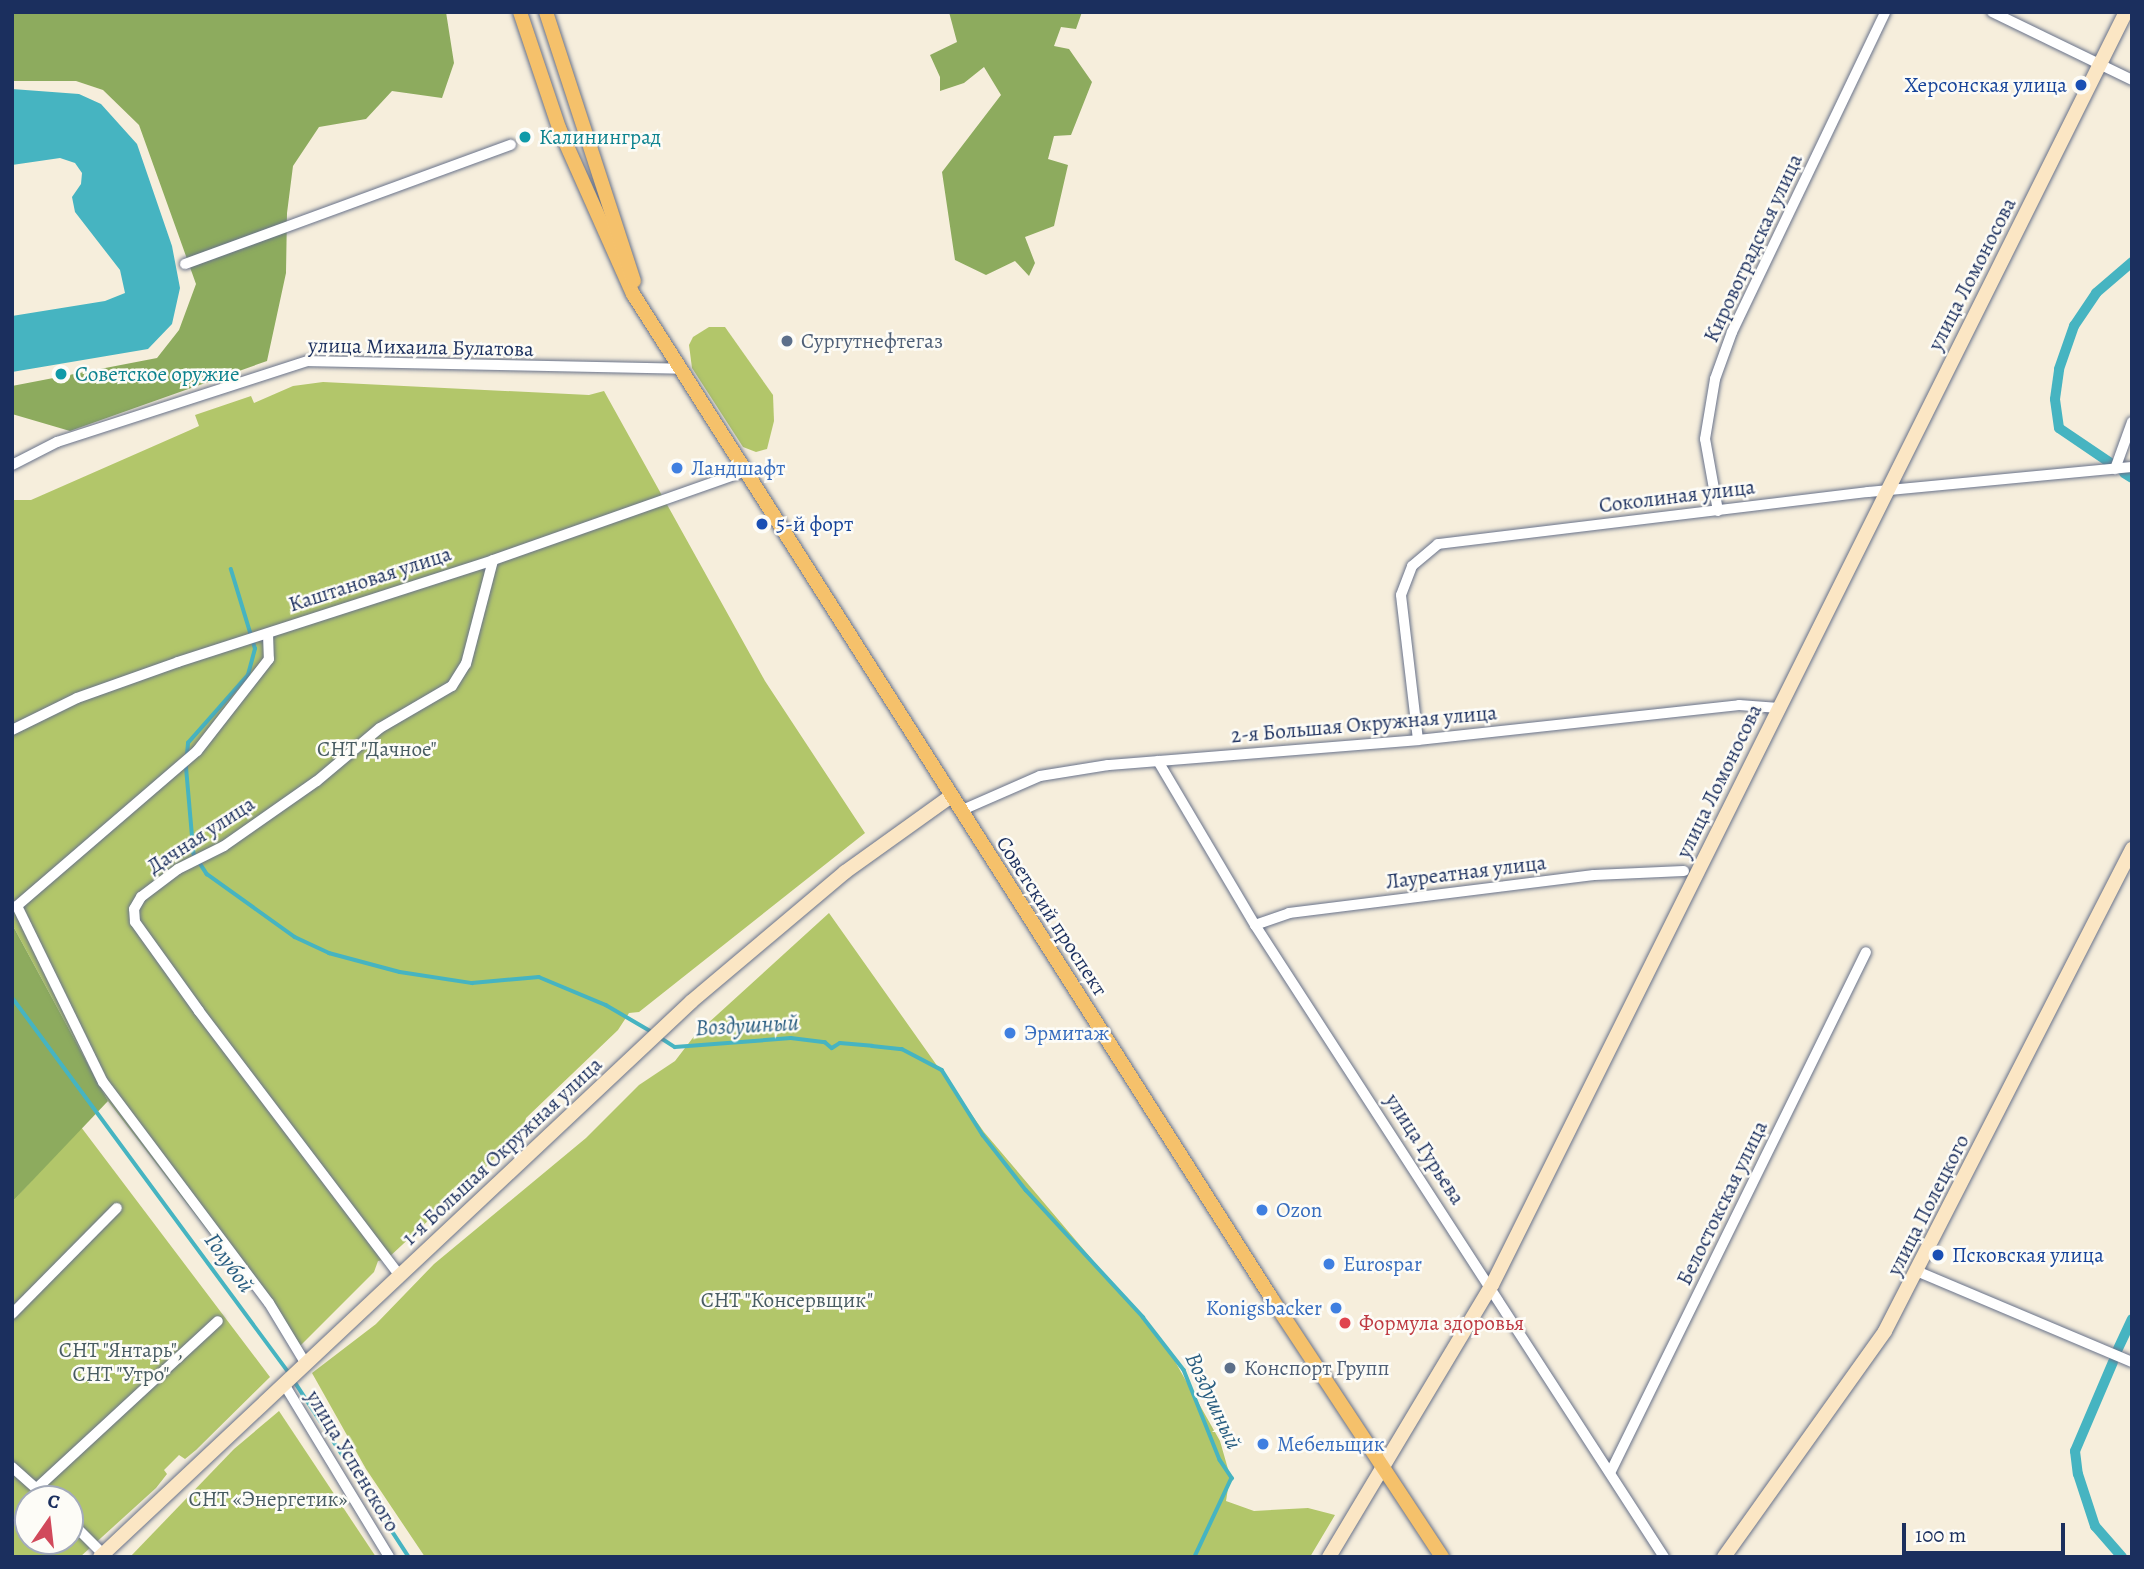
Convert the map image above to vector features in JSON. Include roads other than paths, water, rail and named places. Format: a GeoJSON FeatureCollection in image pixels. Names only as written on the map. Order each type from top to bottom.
{"type":"FeatureCollection","features":[{"type":"Feature","properties":{"kind":"main road","name":"Советский проспект"},"geometry":{"type":"LineString","coordinates":[[546,12],[637,292],[655,330]]}},
{"type":"Feature","properties":{"kind":"main road","name":"Советский проспект"},"geometry":{"type":"LineString","coordinates":[[520,13],[574,166],[612,254],[678,369],[849,631],[960,811],[1442,1557]]}},
{"type":"Feature","properties":{"kind":"street","name":"Кировоградская улица"},"geometry":{"type":"LineString","coordinates":[[1718,511],[1705,439],[1715,379],[1732,331],[1885,12]]}},
{"type":"Feature","properties":{"kind":"street"},"geometry":{"type":"LineString","coordinates":[[1992,12],[2132,80]]}},
{"type":"Feature","properties":{"kind":"street","name":"улица Ломоносова"},"geometry":{"type":"LineString","coordinates":[[1329,1557],[1492,1285],[2126,12]]}},
{"type":"Feature","properties":{"kind":"street"},"geometry":{"type":"LineString","coordinates":[[185,264],[511,145]]}},
{"type":"Feature","properties":{"kind":"street","name":"улица Михаила Булатова"},"geometry":{"type":"LineString","coordinates":[[12,465],[57,442],[308,361],[678,369]]}},
{"type":"Feature","properties":{"kind":"street"},"geometry":{"type":"LineString","coordinates":[[2115,468],[2132,422]]}},
{"type":"Feature","properties":{"kind":"street","name":"Соколиная улица"},"geometry":{"type":"LineString","coordinates":[[1418,740],[1401,595],[1403,581],[1424,553],[1438,544],[1889,491],[2132,467]]}},
{"type":"Feature","properties":{"kind":"street","name":"Каштановая улица"},"geometry":{"type":"LineString","coordinates":[[12,730],[77,698],[494,560],[743,472]]}},
{"type":"Feature","properties":{"kind":"street","name":"Дачная улица"},"geometry":{"type":"LineString","coordinates":[[400,1276],[199,1011],[135,922],[134,909],[141,897],[178,869],[224,846],[317,781],[380,728],[452,686],[466,664],[494,560]]}},
{"type":"Feature","properties":{"kind":"street"},"geometry":{"type":"LineString","coordinates":[[268,634],[269,659],[197,751],[17,906],[103,1082],[269,1303],[303,1367]]}},
{"type":"Feature","properties":{"kind":"street","name":"2-я Большая Окружная улица"},"geometry":{"type":"LineString","coordinates":[[960,811],[1040,776],[1158,761],[1418,740],[1739,705],[1779,708]]}},
{"type":"Feature","properties":{"kind":"street","name":"улица Гурьева"},"geometry":{"type":"LineString","coordinates":[[1158,761],[1255,925],[1492,1285],[1664,1557]]}},
{"type":"Feature","properties":{"kind":"street","name":"1-я Большая Окружная улица"},"geometry":{"type":"LineString","coordinates":[[101,1556],[752,948],[845,872],[951,796]]}},
{"type":"Feature","properties":{"kind":"street","name":"улица Полецкого"},"geometry":{"type":"LineString","coordinates":[[1724,1557],[1885,1331],[1919,1272],[2132,849]]}},
{"type":"Feature","properties":{"kind":"street","name":"Лауреатная улица"},"geometry":{"type":"LineString","coordinates":[[1255,925],[1289,914],[1594,875],[1684,871]]}},
{"type":"Feature","properties":{"kind":"street","name":"Белостокская улица"},"geometry":{"type":"LineString","coordinates":[[1611,1471],[1866,952]]}},
{"type":"Feature","properties":{"kind":"street"},"geometry":{"type":"LineString","coordinates":[[12,1314],[117,1208]]}},
{"type":"Feature","properties":{"kind":"street"},"geometry":{"type":"LineString","coordinates":[[1919,1272],[2132,1362]]}},
{"type":"Feature","properties":{"kind":"street"},"geometry":{"type":"LineString","coordinates":[[40,1485],[218,1321]]}},
{"type":"Feature","properties":{"kind":"street","name":"улица Успенского"},"geometry":{"type":"LineString","coordinates":[[284,1384],[389,1557]]}},
{"type":"Feature","properties":{"kind":"street"},"geometry":{"type":"LineString","coordinates":[[13,1469],[33,1485]]}},
{"type":"Feature","properties":{"kind":"street"},"geometry":{"type":"LineString","coordinates":[[84,1537],[101,1556]]}},
{"type":"Feature","properties":{"kind":"water"},"geometry":{"type":"Polygon","coordinates":[[[12,89],[79,94],[101,104],[137,144],[172,246],[180,288],[172,324],[148,349],[12,372],[12,316],[105,301],[125,293],[120,270],[75,212],[72,197],[81,184],[82,173],[75,163],[60,158],[12,165],[12,89]]]}},
{"type":"Feature","properties":{"kind":"waterway"},"geometry":{"type":"LineString","coordinates":[[2112,464],[2059,428],[2055,399],[2059,369],[2074,326],[2096,293],[2132,262]]}},
{"type":"Feature","properties":{"kind":"waterway"},"geometry":{"type":"LineString","coordinates":[[2124,473],[2132,478]]}},
{"type":"Feature","properties":{"kind":"waterway","name":"Воздушный"},"geometry":{"type":"LineString","coordinates":[[187,755],[188,743],[248,675],[255,649],[231,570]]}},
{"type":"Feature","properties":{"kind":"waterway","name":"Воздушный"},"geometry":{"type":"LineString","coordinates":[[186,762],[194,854],[207,874],[295,937],[329,953],[400,972],[472,983],[539,977],[606,1005],[652,1032]]}},
{"type":"Feature","properties":{"kind":"waterway","name":"Голубой"},"geometry":{"type":"LineString","coordinates":[[12,997],[289,1373]]}},
{"type":"Feature","properties":{"kind":"waterway","name":"Воздушный"},"geometry":{"type":"LineString","coordinates":[[658,1036],[675,1047],[791,1038],[825,1042],[832,1048],[840,1043],[902,1049],[942,1070],[983,1135],[1026,1190],[1143,1317],[1184,1370],[1220,1460],[1232,1478],[1195,1557]]}},
{"type":"Feature","properties":{"kind":"waterway"},"geometry":{"type":"LineString","coordinates":[[2117,1351],[2132,1319]]}},
{"type":"Feature","properties":{"kind":"waterway"},"geometry":{"type":"LineString","coordinates":[[2113,1362],[2075,1451],[2078,1474],[2095,1526],[2122,1557]]}},
{"type":"Feature","properties":{"kind":"waterway","name":"Голубой"},"geometry":{"type":"LineString","coordinates":[[293,1379],[409,1557]]}},
{"type":"Feature","properties":{"kind":"place","name":"Херсонская улица"},"geometry":{"type":"Point","coordinates":[2081,85]}},
{"type":"Feature","properties":{"kind":"place","name":"Калининград"},"geometry":{"type":"Point","coordinates":[525,137]}},
{"type":"Feature","properties":{"kind":"place","name":"Сургутнефтегаз"},"geometry":{"type":"Point","coordinates":[787,341]}},
{"type":"Feature","properties":{"kind":"place","name":"Советское оружие"},"geometry":{"type":"Point","coordinates":[61,374]}},
{"type":"Feature","properties":{"kind":"place","name":"Ландшафт"},"geometry":{"type":"Point","coordinates":[677,468]}},
{"type":"Feature","properties":{"kind":"place","name":"5-й форт"},"geometry":{"type":"Point","coordinates":[762,524]}},
{"type":"Feature","properties":{"kind":"place","name":"Эрмитаж"},"geometry":{"type":"Point","coordinates":[1010,1033]}},
{"type":"Feature","properties":{"kind":"place","name":"Ozon"},"geometry":{"type":"Point","coordinates":[1262,1210]}},
{"type":"Feature","properties":{"kind":"place","name":"Псковская улица"},"geometry":{"type":"Point","coordinates":[1938,1255]}},
{"type":"Feature","properties":{"kind":"place","name":"Eurospar"},"geometry":{"type":"Point","coordinates":[1329,1264]}},
{"type":"Feature","properties":{"kind":"place","name":"Konigsbacker"},"geometry":{"type":"Point","coordinates":[1336,1308]}},
{"type":"Feature","properties":{"kind":"place","name":"Формула здоровья"},"geometry":{"type":"Point","coordinates":[1345,1323]}},
{"type":"Feature","properties":{"kind":"place","name":"Конспорт Групп"},"geometry":{"type":"Point","coordinates":[1230,1368]}},
{"type":"Feature","properties":{"kind":"place","name":"Мебельщик"},"geometry":{"type":"Point","coordinates":[1263,1444]}},
{"type":"Feature","properties":{"kind":"park label","name":"СНТ \"Дачное\""},"geometry":{"type":"Point","coordinates":[377,749]}},
{"type":"Feature","properties":{"kind":"park label","name":"СНТ \"Консервщик\""},"geometry":{"type":"Point","coordinates":[787,1300]}},
{"type":"Feature","properties":{"kind":"park label","name":"СНТ \"Янтарь\", СНТ \"Утро\""},"geometry":{"type":"Point","coordinates":[121,1362]}},
{"type":"Feature","properties":{"kind":"park label","name":"СНТ «Энергетик»"},"geometry":{"type":"Point","coordinates":[268,1499]}}]}
